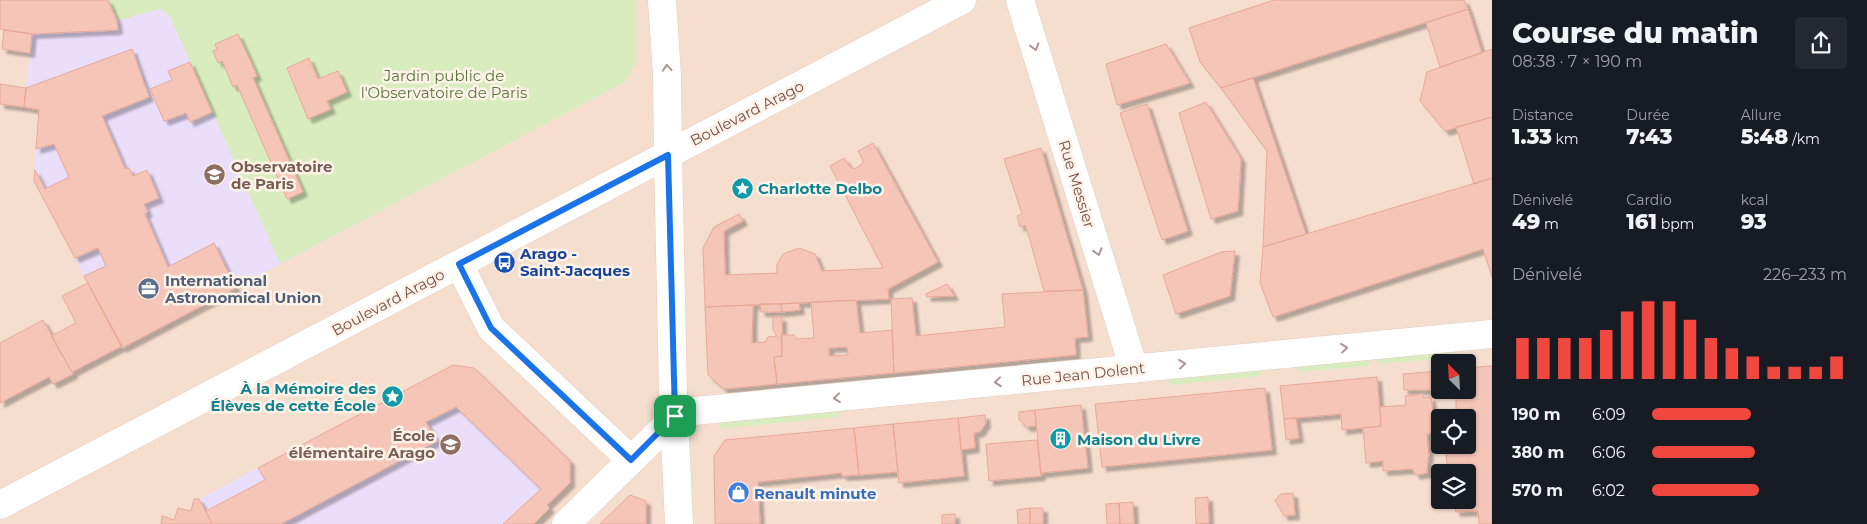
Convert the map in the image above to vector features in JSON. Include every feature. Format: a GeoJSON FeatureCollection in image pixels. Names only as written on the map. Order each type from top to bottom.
{"type":"FeatureCollection","features":[{"type":"Feature","properties":{"kind":"street"},"geometry":{"type":"LineString","coordinates":[[662,0],[667,74],[679,524]]}},
{"type":"Feature","properties":{"kind":"street","name":"Boulevard Arago"},"geometry":{"type":"LineString","coordinates":[[0,506],[962,0]]}},
{"type":"Feature","properties":{"kind":"street","name":"Rue Messier"},"geometry":{"type":"LineString","coordinates":[[1020,0],[1134,369]]}},
{"type":"Feature","properties":{"kind":"street"},"geometry":{"type":"LineString","coordinates":[[459,264],[491,328],[631,460]]}},
{"type":"Feature","properties":{"kind":"street","name":"Rue Jean Dolent"},"geometry":{"type":"LineString","coordinates":[[675,416],[694,411],[1492,334]]}},
{"type":"Feature","properties":{"kind":"street"},"geometry":{"type":"LineString","coordinates":[[566,524],[675,416]]}},
{"type":"Feature","properties":{"kind":"shaded area"},"geometry":{"type":"Polygon","coordinates":[[[0,0],[1492,0],[1492,524],[0,524],[0,0]]]}},
{"type":"Feature","properties":{"kind":"shaded area","name":"Observatoire de Paris"},"geometry":{"type":"Polygon","coordinates":[[[0,0],[346,0],[407,197],[122,348],[34,181],[39,110],[24,107],[32,34],[0,29],[0,0]]]}},
{"type":"Feature","properties":{"kind":"shaded area","name":"École élémentaire Arago"},"geometry":{"type":"Polygon","coordinates":[[[453,365],[473,367],[570,461],[570,483],[547,504],[550,508],[534,524],[212,524],[199,499],[453,365]]]}},
{"type":"Feature","properties":{"kind":"green space","name":"Jardin public de l'Observatoire de Paris"},"geometry":{"type":"Polygon","coordinates":[[[108,0],[635,0],[636,63],[625,82],[280,264],[170,17],[160,9],[117,21],[108,0]]]}},
{"type":"Feature","properties":{"kind":"green space"},"geometry":{"type":"Polygon","coordinates":[[[1451,349],[1451,354],[1431,354],[1431,360],[1378,364],[1377,356],[1451,349]]]}},
{"type":"Feature","properties":{"kind":"green space"},"geometry":{"type":"Polygon","coordinates":[[[1368,357],[1369,366],[1297,372],[1297,363],[1368,357]]]}},
{"type":"Feature","properties":{"kind":"green space"},"geometry":{"type":"Polygon","coordinates":[[[1260,367],[1261,376],[1169,385],[1168,376],[1260,367]]]}},
{"type":"Feature","properties":{"kind":"green space"},"geometry":{"type":"Polygon","coordinates":[[[838,408],[839,417],[720,429],[719,420],[838,408]]]}},
{"type":"Feature","properties":{"kind":"building"},"geometry":{"type":"Polygon","coordinates":[[[0,0],[108,0],[117,21],[118,30],[32,34],[0,29],[0,0]]]}},
{"type":"Feature","properties":{"kind":"building"},"geometry":{"type":"Polygon","coordinates":[[[1274,0],[1464,0],[1468,9],[1221,88],[1200,62],[1189,28],[1274,0]]]}},
{"type":"Feature","properties":{"kind":"building"},"geometry":{"type":"Polygon","coordinates":[[[1468,9],[1482,53],[1440,67],[1426,23],[1468,9]]]}},
{"type":"Feature","properties":{"kind":"building"},"geometry":{"type":"Polygon","coordinates":[[[4,30],[32,34],[30,53],[2,49],[4,30]]]}},
{"type":"Feature","properties":{"kind":"building"},"geometry":{"type":"Polygon","coordinates":[[[238,34],[257,76],[253,78],[303,192],[287,199],[237,85],[233,87],[222,61],[218,63],[213,51],[217,49],[215,44],[238,34]]]}},
{"type":"Feature","properties":{"kind":"building"},"geometry":{"type":"Polygon","coordinates":[[[1166,44],[1190,83],[1117,105],[1106,64],[1166,44]]]}},
{"type":"Feature","properties":{"kind":"building"},"geometry":{"type":"Polygon","coordinates":[[[132,49],[149,97],[102,116],[125,169],[129,168],[133,176],[147,170],[159,198],[144,204],[148,212],[145,214],[168,267],[214,243],[236,288],[122,348],[84,276],[106,266],[98,248],[75,258],[34,181],[35,170],[45,189],[69,177],[54,144],[36,149],[39,110],[24,107],[26,88],[132,49]]]}},
{"type":"Feature","properties":{"kind":"building"},"geometry":{"type":"Polygon","coordinates":[[[1492,49],[1492,117],[1445,131],[1420,101],[1427,72],[1492,49]]]}},
{"type":"Feature","properties":{"kind":"building"},"geometry":{"type":"Polygon","coordinates":[[[309,58],[318,79],[338,71],[347,92],[327,101],[331,109],[308,119],[287,68],[309,58]]]}},
{"type":"Feature","properties":{"kind":"building"},"geometry":{"type":"Polygon","coordinates":[[[190,62],[212,112],[190,122],[186,113],[164,121],[150,89],[172,80],[168,71],[190,62]]]}},
{"type":"Feature","properties":{"kind":"building"},"geometry":{"type":"Polygon","coordinates":[[[1253,78],[1306,234],[1263,247],[1267,151],[1221,88],[1253,78]]]}},
{"type":"Feature","properties":{"kind":"building"},"geometry":{"type":"Polygon","coordinates":[[[0,84],[26,88],[24,107],[0,104],[0,84]]]}},
{"type":"Feature","properties":{"kind":"building"},"geometry":{"type":"Polygon","coordinates":[[[1206,102],[1241,159],[1238,211],[1211,219],[1179,113],[1206,102]]]}},
{"type":"Feature","properties":{"kind":"building"},"geometry":{"type":"Polygon","coordinates":[[[1147,104],[1188,231],[1162,240],[1120,113],[1147,104]]]}},
{"type":"Feature","properties":{"kind":"building"},"geometry":{"type":"Polygon","coordinates":[[[1492,117],[1492,178],[1474,184],[1456,127],[1492,117]]]}},
{"type":"Feature","properties":{"kind":"building"},"geometry":{"type":"Polygon","coordinates":[[[873,143],[938,262],[888,289],[889,299],[705,307],[703,248],[714,227],[739,214],[743,221],[724,231],[725,275],[777,273],[777,264],[783,254],[799,248],[815,254],[822,271],[883,268],[830,166],[844,158],[850,167],[854,169],[862,164],[863,160],[858,151],[873,143]]]}},
{"type":"Feature","properties":{"kind":"building"},"geometry":{"type":"Polygon","coordinates":[[[1041,148],[1083,290],[1044,291],[1027,230],[1025,225],[1020,227],[1017,216],[1022,214],[1004,159],[1041,148]]]}},
{"type":"Feature","properties":{"kind":"building"},"geometry":{"type":"Polygon","coordinates":[[[1492,178],[1492,277],[1483,249],[1273,317],[1260,283],[1263,247],[1492,178]]]}},
{"type":"Feature","properties":{"kind":"building"},"geometry":{"type":"Polygon","coordinates":[[[1235,251],[1230,296],[1176,314],[1163,275],[1221,252],[1235,251]]]}},
{"type":"Feature","properties":{"kind":"building"},"geometry":{"type":"Polygon","coordinates":[[[88,283],[122,346],[72,372],[51,336],[76,323],[62,296],[88,283]]]}},
{"type":"Feature","properties":{"kind":"building"},"geometry":{"type":"Polygon","coordinates":[[[947,284],[954,296],[927,297],[926,294],[947,284]]]}},
{"type":"Feature","properties":{"kind":"building"},"geometry":{"type":"Polygon","coordinates":[[[1083,290],[1088,337],[1075,338],[1076,355],[894,373],[891,299],[912,298],[916,336],[1005,327],[1002,294],[1083,290]]]}},
{"type":"Feature","properties":{"kind":"building"},"geometry":{"type":"Polygon","coordinates":[[[856,300],[860,333],[892,330],[894,373],[777,384],[774,357],[782,356],[781,335],[794,335],[797,339],[814,338],[811,302],[856,300]],[[847,347],[829,348],[829,356],[848,355],[847,347]]]}},
{"type":"Feature","properties":{"kind":"building"},"geometry":{"type":"Polygon","coordinates":[[[799,303],[800,310],[782,312],[781,304],[799,303]]]}},
{"type":"Feature","properties":{"kind":"building"},"geometry":{"type":"Polygon","coordinates":[[[760,304],[781,304],[782,312],[761,312],[760,304]]]}},
{"type":"Feature","properties":{"kind":"building"},"geometry":{"type":"Polygon","coordinates":[[[753,305],[752,343],[765,342],[768,337],[777,336],[773,330],[773,317],[782,317],[782,356],[774,357],[777,384],[724,389],[708,375],[705,307],[753,305]]]}},
{"type":"Feature","properties":{"kind":"building"},"geometry":{"type":"Polygon","coordinates":[[[43,320],[73,374],[53,384],[49,377],[0,403],[0,343],[43,320]]]}},
{"type":"Feature","properties":{"kind":"building"},"geometry":{"type":"Polygon","coordinates":[[[453,365],[474,368],[570,461],[570,483],[547,505],[550,508],[534,524],[503,524],[541,489],[456,407],[426,422],[437,441],[281,524],[212,524],[206,511],[265,480],[258,468],[453,365]]]}},
{"type":"Feature","properties":{"kind":"building"},"geometry":{"type":"Polygon","coordinates":[[[1492,366],[1492,524],[1479,524],[1478,511],[1456,512],[1455,509],[1476,509],[1476,464],[1447,464],[1446,454],[1476,454],[1476,409],[1456,409],[1456,399],[1476,399],[1476,367],[1492,366]]]}},
{"type":"Feature","properties":{"kind":"building"},"geometry":{"type":"Polygon","coordinates":[[[1431,372],[1431,390],[1404,390],[1403,374],[1431,372]]]}},
{"type":"Feature","properties":{"kind":"building"},"geometry":{"type":"Polygon","coordinates":[[[1377,377],[1381,426],[1342,430],[1341,414],[1284,419],[1280,386],[1377,377]]]}},
{"type":"Feature","properties":{"kind":"building"},"geometry":{"type":"Polygon","coordinates":[[[1265,388],[1272,450],[1102,467],[1095,404],[1265,388]]]}},
{"type":"Feature","properties":{"kind":"building"},"geometry":{"type":"Polygon","coordinates":[[[1423,394],[1424,398],[1431,397],[1432,409],[1431,433],[1427,434],[1429,457],[1427,473],[1416,475],[1412,469],[1383,471],[1383,461],[1366,463],[1363,428],[1381,426],[1380,407],[1406,405],[1405,396],[1423,394]]]}},
{"type":"Feature","properties":{"kind":"building","name":"Maison du Livre"},"geometry":{"type":"Polygon","coordinates":[[[1081,405],[1088,468],[1041,473],[1035,410],[1081,405]]]}},
{"type":"Feature","properties":{"kind":"building"},"geometry":{"type":"Polygon","coordinates":[[[1035,410],[1036,426],[1027,427],[1019,420],[1019,412],[1035,410]]]}},
{"type":"Feature","properties":{"kind":"building"},"geometry":{"type":"Polygon","coordinates":[[[985,415],[986,423],[980,432],[974,433],[975,448],[961,450],[958,418],[985,415]]]}},
{"type":"Feature","properties":{"kind":"building"},"geometry":{"type":"Polygon","coordinates":[[[958,418],[964,476],[899,483],[893,424],[958,418]]]}},
{"type":"Feature","properties":{"kind":"building"},"geometry":{"type":"Polygon","coordinates":[[[1296,418],[1299,438],[1286,440],[1284,419],[1296,418]]]}},
{"type":"Feature","properties":{"kind":"building"},"geometry":{"type":"Polygon","coordinates":[[[893,424],[898,472],[859,475],[854,428],[893,424]]]}},
{"type":"Feature","properties":{"kind":"building"},"geometry":{"type":"Polygon","coordinates":[[[854,428],[859,475],[842,476],[842,473],[758,482],[760,524],[715,524],[714,456],[725,440],[854,428]]]}},
{"type":"Feature","properties":{"kind":"building"},"geometry":{"type":"Polygon","coordinates":[[[1037,440],[1041,476],[989,481],[986,444],[1037,440]]]}},
{"type":"Feature","properties":{"kind":"building"},"geometry":{"type":"Polygon","coordinates":[[[1293,493],[1295,515],[1284,516],[1275,500],[1281,494],[1293,493]]]}},
{"type":"Feature","properties":{"kind":"building"},"geometry":{"type":"Polygon","coordinates":[[[630,495],[646,501],[646,524],[600,524],[630,495]]]}},
{"type":"Feature","properties":{"kind":"building"},"geometry":{"type":"Polygon","coordinates":[[[1208,497],[1209,523],[1196,524],[1195,498],[1208,497]]]}},
{"type":"Feature","properties":{"kind":"building"},"geometry":{"type":"Polygon","coordinates":[[[194,499],[199,499],[212,524],[161,524],[162,516],[174,520],[178,508],[191,511],[194,499]]]}},
{"type":"Feature","properties":{"kind":"building"},"geometry":{"type":"Polygon","coordinates":[[[1133,502],[1134,524],[1120,524],[1119,503],[1133,502]]]}},
{"type":"Feature","properties":{"kind":"building"},"geometry":{"type":"Polygon","coordinates":[[[1119,503],[1120,524],[1107,524],[1106,504],[1119,503]]]}},
{"type":"Feature","properties":{"kind":"building"},"geometry":{"type":"Polygon","coordinates":[[[1030,508],[1030,524],[1018,524],[1017,510],[1030,508]]]}},
{"type":"Feature","properties":{"kind":"building"},"geometry":{"type":"Polygon","coordinates":[[[1030,508],[1043,508],[1043,524],[1030,524],[1030,508]]]}},
{"type":"Feature","properties":{"kind":"building"},"geometry":{"type":"Polygon","coordinates":[[[955,514],[955,524],[942,524],[942,515],[955,514]]]}},
{"type":"Feature","properties":{"kind":"place","name":"Observatoire de Paris"},"geometry":{"type":"Point","coordinates":[215,175]}},
{"type":"Feature","properties":{"kind":"place","name":"Charlotte Delbo"},"geometry":{"type":"Point","coordinates":[742,188]}},
{"type":"Feature","properties":{"kind":"place","name":"Arago - Saint-Jacques"},"geometry":{"type":"Point","coordinates":[504,262]}},
{"type":"Feature","properties":{"kind":"place","name":"International Astronomical Union"},"geometry":{"type":"Point","coordinates":[149,289]}},
{"type":"Feature","properties":{"kind":"place","name":"À la Mémoire des Élèves de cette École"},"geometry":{"type":"Point","coordinates":[392,397]}},
{"type":"Feature","properties":{"kind":"place","name":"Maison du Livre"},"geometry":{"type":"Point","coordinates":[1061,439]}},
{"type":"Feature","properties":{"kind":"place","name":"École élémentaire Arago"},"geometry":{"type":"Point","coordinates":[451,444]}},
{"type":"Feature","properties":{"kind":"place","name":"Renault minute"},"geometry":{"type":"Point","coordinates":[738,493]}},
{"type":"Feature","properties":{"kind":"route"},"geometry":{"type":"LineString","coordinates":[[668,155],[668,212],[675,416],[631,460],[491,328],[459,264],[668,155]]}}]}
